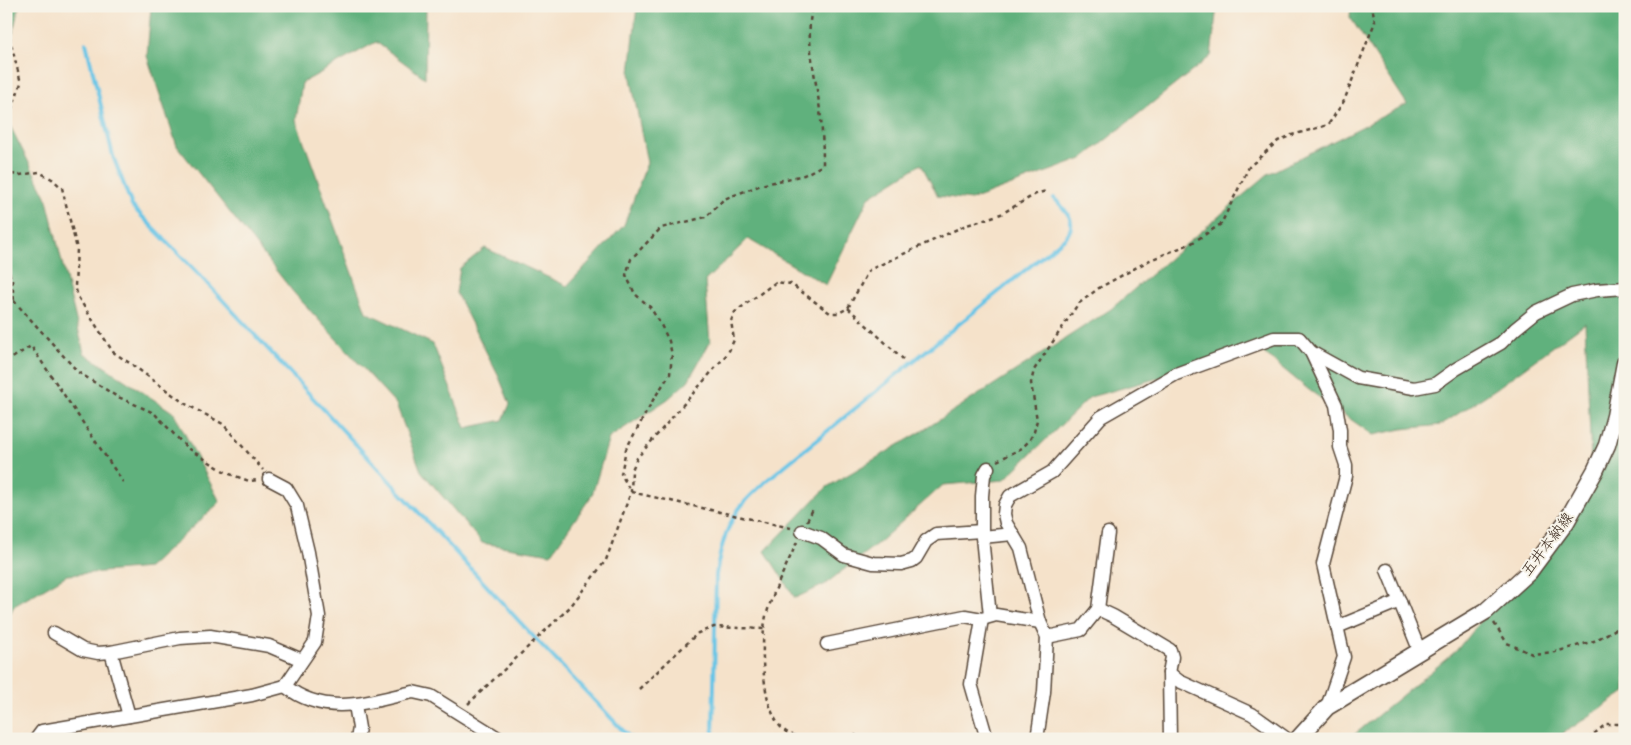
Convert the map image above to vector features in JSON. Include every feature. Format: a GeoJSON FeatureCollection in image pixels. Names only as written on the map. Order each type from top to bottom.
{"type":"FeatureCollection","features":[{"type":"Feature","properties":{"kind":"main road","name":"五井本納線"},"geometry":{"type":"LineString","coordinates":[[1298,739],[1327,707],[1486,611],[1529,572],[1566,522],[1595,471],[1607,445],[1615,416],[1625,363]]}},
{"type":"Feature","properties":{"kind":"street"},"geometry":{"type":"LineString","coordinates":[[1311,352],[1358,378],[1414,388],[1435,384],[1456,369],[1501,343],[1515,329],[1542,309],[1572,295],[1597,290],[1625,288]]}},
{"type":"Feature","properties":{"kind":"street"},"geometry":{"type":"LineString","coordinates":[[1037,739],[1044,692],[1047,637],[1040,622],[1021,548],[1006,523],[1005,505],[1010,496],[1052,472],[1101,417],[1176,374],[1274,338],[1299,338],[1311,352],[1336,405],[1340,430],[1340,448],[1346,465],[1346,476],[1323,564],[1344,657],[1327,707]]}},
{"type":"Feature","properties":{"kind":"street"},"geometry":{"type":"LineString","coordinates":[[987,739],[971,684],[986,617],[982,534],[984,475],[988,468]]}},
{"type":"Feature","properties":{"kind":"street"},"geometry":{"type":"LineString","coordinates":[[36,739],[42,731],[252,695],[285,686],[315,642],[319,616],[316,591],[296,506],[286,488],[269,478]]}},
{"type":"Feature","properties":{"kind":"street"},"geometry":{"type":"LineString","coordinates":[[802,531],[821,538],[844,555],[873,563],[901,564],[916,558],[926,541],[936,534],[1013,534]]}},
{"type":"Feature","properties":{"kind":"street"},"geometry":{"type":"LineString","coordinates":[[1047,637],[1081,630],[1098,609],[1108,533]]}},
{"type":"Feature","properties":{"kind":"street"},"geometry":{"type":"LineString","coordinates":[[1387,570],[1420,652]]}},
{"type":"Feature","properties":{"kind":"street"},"geometry":{"type":"LineString","coordinates":[[1337,626],[1400,601]]}},
{"type":"Feature","properties":{"kind":"street"},"geometry":{"type":"LineString","coordinates":[[1098,609],[1170,650],[1172,657],[1169,673],[1170,739]]}},
{"type":"Feature","properties":{"kind":"street"},"geometry":{"type":"LineString","coordinates":[[826,644],[965,616],[1040,622]]}},
{"type":"Feature","properties":{"kind":"street"},"geometry":{"type":"LineString","coordinates":[[54,633],[83,650],[98,654],[180,638],[210,636],[269,646],[302,660]]}},
{"type":"Feature","properties":{"kind":"street"},"geometry":{"type":"LineString","coordinates":[[111,652],[129,716]]}},
{"type":"Feature","properties":{"kind":"street"},"geometry":{"type":"LineString","coordinates":[[1169,673],[1179,681],[1252,714],[1287,739]]}},
{"type":"Feature","properties":{"kind":"street"},"geometry":{"type":"LineString","coordinates":[[285,686],[308,698],[335,706],[355,705],[413,692],[431,696],[500,739]]}},
{"type":"Feature","properties":{"kind":"street"},"geometry":{"type":"LineString","coordinates":[[355,705],[359,728],[358,739]]}},
{"type":"Feature","properties":{"kind":"path"},"geometry":{"type":"LineString","coordinates":[[6,125],[22,83],[10,40],[12,6]]}},
{"type":"Feature","properties":{"kind":"path"},"geometry":{"type":"LineString","coordinates":[[814,6],[809,34],[822,123],[824,165],[804,176],[761,185],[724,199],[706,217],[661,228],[631,259],[626,275],[635,294],[650,307],[660,324],[669,341],[672,355],[670,374],[652,400],[626,450],[621,474],[631,492],[802,531],[767,614],[764,629],[763,675],[770,707],[777,722],[789,734],[810,738],[854,735],[860,739]]}},
{"type":"Feature","properties":{"kind":"path"},"geometry":{"type":"LineString","coordinates":[[988,468],[998,460],[1022,448],[1034,432],[1037,420],[1031,383],[1034,370],[1078,304],[1098,288],[1150,260],[1192,244],[1221,224],[1249,167],[1278,141],[1328,125],[1344,101],[1375,22],[1372,6]]}},
{"type":"Feature","properties":{"kind":"path"},"geometry":{"type":"LineString","coordinates":[[6,168],[11,174],[20,175],[39,172],[52,179],[62,188],[76,248],[75,270],[77,291],[88,314],[113,352],[184,404],[223,424],[269,478]]}},
{"type":"Feature","properties":{"kind":"path"},"geometry":{"type":"LineString","coordinates":[[458,713],[570,607],[606,560],[631,492],[632,470],[637,458],[728,353],[734,340],[731,321],[735,312],[776,282],[791,284],[830,313],[839,313],[848,308],[870,270],[964,226],[1001,214],[1036,194],[1046,191]]}},
{"type":"Feature","properties":{"kind":"path"},"geometry":{"type":"LineString","coordinates":[[6,265],[12,280],[14,301]]}},
{"type":"Feature","properties":{"kind":"path"},"geometry":{"type":"LineString","coordinates":[[6,299],[14,301],[78,372],[116,396],[154,413],[187,448],[227,473],[249,481],[269,478]]}},
{"type":"Feature","properties":{"kind":"path"},"geometry":{"type":"LineString","coordinates":[[848,308],[903,359]]}},
{"type":"Feature","properties":{"kind":"path"},"geometry":{"type":"LineString","coordinates":[[6,362],[31,346],[123,482]]}},
{"type":"Feature","properties":{"kind":"path"},"geometry":{"type":"LineString","coordinates":[[1486,611],[1507,643],[1532,654],[1555,652],[1594,641],[1625,624]]}},
{"type":"Feature","properties":{"kind":"path"},"geometry":{"type":"LineString","coordinates":[[639,689],[698,633],[714,627],[764,629]]}},
{"type":"Feature","properties":{"kind":"path"},"geometry":{"type":"LineString","coordinates":[[1588,739],[1606,724],[1623,724],[1625,729]]}},
{"type":"Feature","properties":{"kind":"green space"},"geometry":{"type":"Polygon","coordinates":[[[6,6],[19,6],[6,62],[6,6]]]}},
{"type":"Feature","properties":{"kind":"green space"},"geometry":{"type":"Polygon","coordinates":[[[151,6],[426,6],[425,78],[376,42],[302,83],[296,120],[366,312],[433,344],[466,428],[503,420],[510,404],[499,377],[456,293],[460,268],[485,248],[567,286],[624,225],[647,163],[630,73],[637,6],[1217,6],[1211,56],[1082,159],[971,200],[938,196],[921,164],[869,197],[826,285],[748,239],[705,281],[710,342],[688,381],[668,399],[609,438],[592,495],[551,554],[482,543],[421,471],[396,404],[294,293],[177,146],[147,56],[151,6]]]}},
{"type":"Feature","properties":{"kind":"green space"},"geometry":{"type":"Polygon","coordinates":[[[1351,6],[1625,6],[1625,692],[1555,739],[1349,739],[1456,651],[1592,481],[1585,323],[1497,388],[1441,425],[1402,429],[1373,435],[1309,390],[1260,350],[1090,397],[1004,480],[943,485],[878,543],[824,585],[795,598],[765,551],[827,487],[919,433],[1111,309],[1268,174],[1407,104],[1350,17],[1351,6]]]}},
{"type":"Feature","properties":{"kind":"green space"},"geometry":{"type":"Polygon","coordinates":[[[6,118],[46,196],[84,353],[174,413],[220,502],[148,568],[67,575],[14,606],[6,621],[6,118]]]}},
{"type":"Feature","properties":{"kind":"waterway"},"geometry":{"type":"LineString","coordinates":[[86,43],[113,156],[132,206],[205,281],[531,634],[631,739]]}},
{"type":"Feature","properties":{"kind":"waterway"},"geometry":{"type":"LineString","coordinates":[[713,739],[716,575],[724,540],[730,524],[739,509],[766,481],[1066,237],[1070,231],[1071,221],[1066,211],[1054,198]]}}]}
